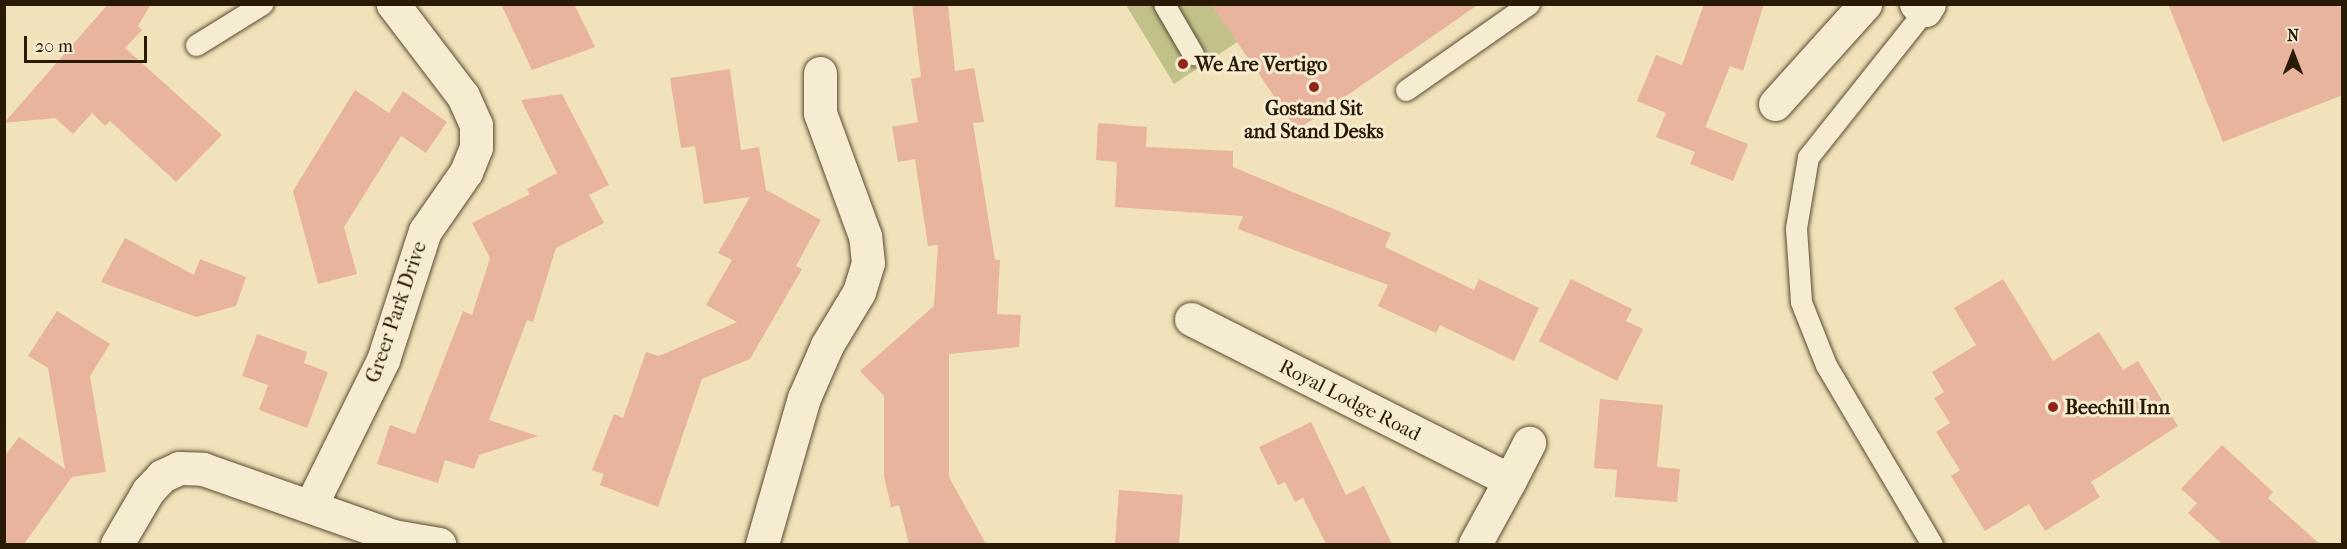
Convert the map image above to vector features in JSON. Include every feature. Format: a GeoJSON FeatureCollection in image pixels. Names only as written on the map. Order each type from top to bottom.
{"type":"FeatureCollection","features":[{"type":"Feature","properties":{"kind":"street","name":"Greer Park Drive"},"geometry":{"type":"LineString","coordinates":[[311,505],[383,360],[424,231],[466,172],[476,147],[476,125],[463,96],[393,4]]}},
{"type":"Feature","properties":{"kind":"street"},"geometry":{"type":"LineString","coordinates":[[1775,104],[1865,4]]}},
{"type":"Feature","properties":{"kind":"street"},"geometry":{"type":"LineString","coordinates":[[762,544],[804,398],[827,345],[859,292],[868,263],[865,236],[820,113],[820,73]]}},
{"type":"Feature","properties":{"kind":"street","name":"Royal Lodge Road"},"geometry":{"type":"LineString","coordinates":[[1191,319],[1509,480]]}},
{"type":"Feature","properties":{"kind":"street"},"geometry":{"type":"LineString","coordinates":[[1475,544],[1529,442]]}},
{"type":"Feature","properties":{"kind":"street"},"geometry":{"type":"LineString","coordinates":[[117,544],[148,491],[162,476],[179,468],[203,469],[311,505],[393,536],[440,544]]}},
{"type":"Feature","properties":{"kind":"lane"},"geometry":{"type":"LineString","coordinates":[[196,45],[262,4]]}},
{"type":"Feature","properties":{"kind":"lane"},"geometry":{"type":"LineString","coordinates":[[1164,4],[1193,54]]}},
{"type":"Feature","properties":{"kind":"lane"},"geometry":{"type":"LineString","coordinates":[[1406,90],[1529,4]]}},
{"type":"Feature","properties":{"kind":"lane"},"geometry":{"type":"LineString","coordinates":[[1923,6],[1808,157],[1796,228],[1801,302],[1826,365],[1932,544]]}},
{"type":"Feature","properties":{"kind":"shaded area","name":"We Are Vertigo"},"geometry":{"type":"Polygon","coordinates":[[[1126,5],[1293,5],[1174,84],[1126,5]]]}},
{"type":"Feature","properties":{"kind":"building"},"geometry":{"type":"Polygon","coordinates":[[[108,4],[151,4],[138,26],[142,30],[125,48],[222,135],[176,182],[110,121],[105,126],[92,113],[73,134],[55,118],[4,123],[108,4]]]}},
{"type":"Feature","properties":{"kind":"building"},"geometry":{"type":"Polygon","coordinates":[[[501,4],[574,4],[595,47],[532,70],[501,4]]]}},
{"type":"Feature","properties":{"kind":"building"},"geometry":{"type":"Polygon","coordinates":[[[912,4],[948,4],[955,71],[974,68],[984,122],[973,123],[995,260],[1000,260],[997,314],[1021,315],[1019,347],[949,354],[949,477],[986,544],[909,544],[899,505],[891,507],[884,476],[884,396],[860,371],[934,306],[938,245],[928,246],[915,159],[898,162],[892,127],[918,122],[911,79],[921,77],[912,4]]]}},
{"type":"Feature","properties":{"kind":"building","name":"Gostand Sit and Stand Desks"},"geometry":{"type":"Polygon","coordinates":[[[1211,4],[1479,4],[1297,130],[1211,4]]]}},
{"type":"Feature","properties":{"kind":"building"},"geometry":{"type":"Polygon","coordinates":[[[1704,4],[1764,4],[1743,71],[1730,66],[1705,127],[1748,144],[1733,181],[1690,164],[1695,152],[1656,137],[1666,113],[1637,101],[1656,55],[1682,65],[1704,4]]]}},
{"type":"Feature","properties":{"kind":"building"},"geometry":{"type":"Polygon","coordinates":[[[2168,4],[2343,4],[2343,95],[2223,142],[2168,4]]]}},
{"type":"Feature","properties":{"kind":"building"},"geometry":{"type":"Polygon","coordinates":[[[730,69],[741,150],[759,147],[766,190],[821,220],[796,266],[802,269],[750,359],[702,379],[658,507],[600,485],[604,474],[592,470],[614,414],[623,418],[646,352],[659,356],[737,322],[706,305],[732,260],[718,253],[750,197],[704,204],[695,146],[681,148],[670,78],[730,69]]]}},
{"type":"Feature","properties":{"kind":"building"},"geometry":{"type":"Polygon","coordinates":[[[355,90],[389,113],[403,91],[447,122],[426,153],[401,136],[344,227],[357,274],[318,284],[293,191],[355,90]]]}},
{"type":"Feature","properties":{"kind":"building"},"geometry":{"type":"Polygon","coordinates":[[[562,94],[609,185],[589,195],[604,223],[556,248],[533,322],[527,320],[489,420],[538,436],[479,455],[474,469],[445,460],[438,483],[377,464],[390,425],[415,434],[463,311],[472,315],[490,258],[472,223],[530,194],[527,189],[557,173],[521,100],[562,94]]]}},
{"type":"Feature","properties":{"kind":"building"},"geometry":{"type":"Polygon","coordinates":[[[1098,123],[1147,127],[1146,147],[1233,151],[1233,167],[1391,233],[1385,247],[1474,290],[1479,279],[1539,308],[1514,361],[1440,325],[1436,333],[1378,306],[1388,285],[1238,229],[1243,216],[1115,207],[1117,162],[1096,160],[1098,123]]]}},
{"type":"Feature","properties":{"kind":"building"},"geometry":{"type":"Polygon","coordinates":[[[125,238],[194,275],[200,259],[246,277],[236,306],[196,317],[101,282],[125,238]]]}},
{"type":"Feature","properties":{"kind":"building"},"geometry":{"type":"Polygon","coordinates":[[[1571,279],[1632,309],[1626,321],[1643,329],[1617,381],[1539,341],[1571,279]]]}},
{"type":"Feature","properties":{"kind":"building","name":"Beechill Inn"},"geometry":{"type":"Polygon","coordinates":[[[2003,279],[2053,361],[2099,332],[2123,370],[2138,361],[2178,426],[2091,482],[2100,497],[2045,531],[2029,504],[1985,531],[1951,476],[1960,470],[1936,432],[1950,423],[1934,398],[1944,392],[1932,372],[1976,345],[1954,308],[2003,279]]]}},
{"type":"Feature","properties":{"kind":"building"},"geometry":{"type":"Polygon","coordinates":[[[57,311],[110,344],[90,376],[106,472],[72,477],[24,544],[4,544],[4,457],[19,437],[65,469],[48,368],[28,356],[57,311]]]}},
{"type":"Feature","properties":{"kind":"building"},"geometry":{"type":"Polygon","coordinates":[[[257,334],[307,352],[304,363],[328,372],[307,428],[259,410],[268,385],[242,376],[257,334]]]}},
{"type":"Feature","properties":{"kind":"building"},"geometry":{"type":"Polygon","coordinates":[[[1600,399],[1663,405],[1657,467],[1680,469],[1677,502],[1615,497],[1617,470],[1594,468],[1600,399]]]}},
{"type":"Feature","properties":{"kind":"building"},"geometry":{"type":"Polygon","coordinates":[[[1311,422],[1346,495],[1364,486],[1392,544],[1326,544],[1303,498],[1295,502],[1285,482],[1278,485],[1259,447],[1311,422]]]}},
{"type":"Feature","properties":{"kind":"building"},"geometry":{"type":"Polygon","coordinates":[[[2222,445],[2273,492],[2268,498],[2320,544],[2222,544],[2188,513],[2197,503],[2181,489],[2222,445]]]}},
{"type":"Feature","properties":{"kind":"building"},"geometry":{"type":"Polygon","coordinates":[[[1119,490],[1183,495],[1179,544],[1115,544],[1119,490]]]}},
{"type":"Feature","properties":{"kind":"place","name":"We Are Vertigo"},"geometry":{"type":"Point","coordinates":[1183,64]}},
{"type":"Feature","properties":{"kind":"place","name":"Gostand Sit and Stand Desks"},"geometry":{"type":"Point","coordinates":[1314,87]}},
{"type":"Feature","properties":{"kind":"place","name":"Beechill Inn"},"geometry":{"type":"Point","coordinates":[2053,407]}}]}
